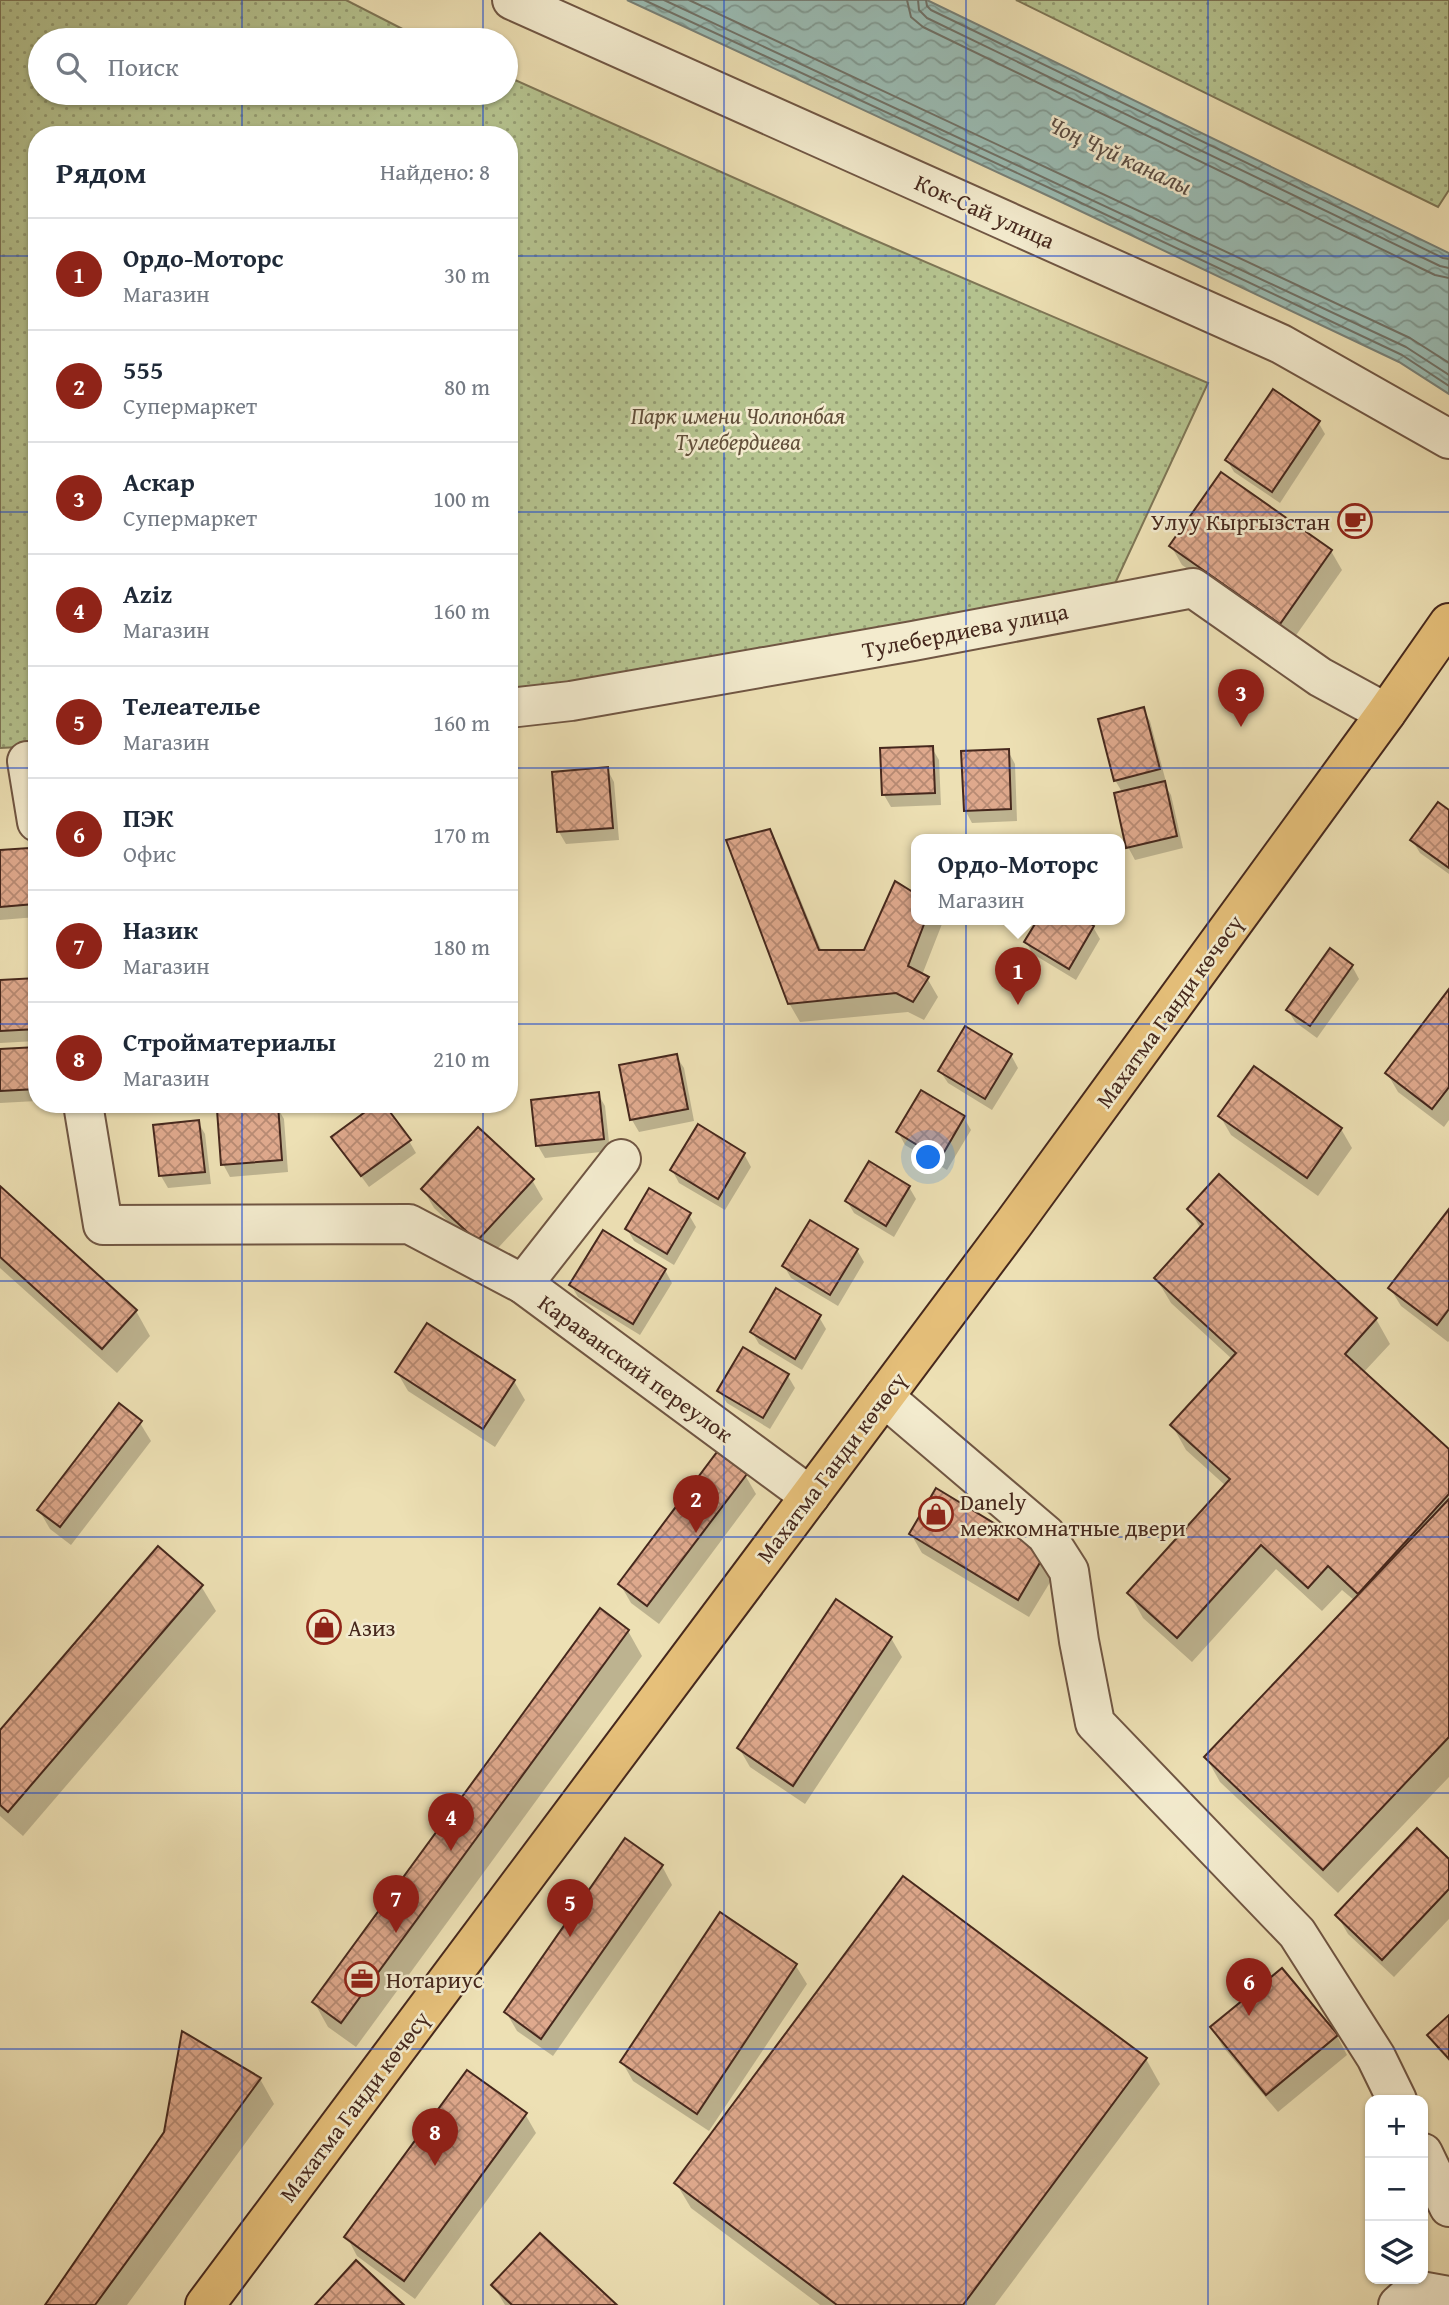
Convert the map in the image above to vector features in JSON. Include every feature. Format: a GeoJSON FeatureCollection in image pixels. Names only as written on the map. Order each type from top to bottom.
{"type":"FeatureCollection","features":[{"type":"Feature","properties":{"kind":"main road","name":"Махатма Ганди көчөсү"},"geometry":{"type":"LineString","coordinates":[[205,2305],[1022,1212],[1387,713],[1449,623]]}},
{"type":"Feature","properties":{"kind":"street","name":"Кок-Сай улица"},"geometry":{"type":"LineString","coordinates":[[512,0],[1281,344],[1449,439]]}},
{"type":"Feature","properties":{"kind":"street","name":"Тулебердиева улица"},"geometry":{"type":"LineString","coordinates":[[518,707],[572,701],[886,646],[1193,587],[1320,677],[1387,713]]}},
{"type":"Feature","properties":{"kind":"street"},"geometry":{"type":"LineString","coordinates":[[21,762],[28,788]]}},
{"type":"Feature","properties":{"kind":"street"},"geometry":{"type":"LineString","coordinates":[[84,1113],[103,1225],[409,1224],[523,1284]]}},
{"type":"Feature","properties":{"kind":"street","name":"Караванский переулок"},"geometry":{"type":"LineString","coordinates":[[621,1158],[523,1284],[810,1496]]}},
{"type":"Feature","properties":{"kind":"street"},"geometry":{"type":"LineString","coordinates":[[884,1397],[1046,1535],[1069,1571],[1095,1723],[1297,1933],[1376,2057],[1395,2095]]}},
{"type":"Feature","properties":{"kind":"street"},"geometry":{"type":"LineString","coordinates":[[1425,2158],[1449,2207]]}},
{"type":"Feature","properties":{"kind":"street"},"geometry":{"type":"LineString","coordinates":[[1398,2305],[1415,2290],[1449,2296]]}},
{"type":"Feature","properties":{"kind":"green space","name":"Парк имени Чолпонбая Тулебердиева"},"geometry":{"type":"Polygon","coordinates":[[[0,0],[346,0],[401,28],[28,28],[28,105],[518,105],[518,81],[858,233],[1208,383],[1111,592],[518,691],[518,126],[28,126],[28,746],[0,748],[0,0]]]}},
{"type":"Feature","properties":{"kind":"green space"},"geometry":{"type":"Polygon","coordinates":[[[1016,0],[1449,0],[1449,190],[1438,207],[1016,0]]]}},
{"type":"Feature","properties":{"kind":"water","name":"Чоң Чүй каналы"},"geometry":{"type":"Polygon","coordinates":[[[627,0],[927,0],[1449,253],[1449,394],[1399,362],[627,0]]]}},
{"type":"Feature","properties":{"kind":"building"},"geometry":{"type":"Polygon","coordinates":[[[1273,389],[1320,421],[1272,492],[1225,460],[1273,389]]]}},
{"type":"Feature","properties":{"kind":"building"},"geometry":{"type":"Polygon","coordinates":[[[1221,472],[1332,550],[1280,624],[1169,546],[1221,472]]]}},
{"type":"Feature","properties":{"kind":"building"},"geometry":{"type":"Polygon","coordinates":[[[1144,707],[1160,769],[1114,781],[1098,719],[1144,707]]]}},
{"type":"Feature","properties":{"kind":"building"},"geometry":{"type":"Polygon","coordinates":[[[933,746],[935,793],[882,795],[880,748],[933,746]]]}},
{"type":"Feature","properties":{"kind":"building"},"geometry":{"type":"Polygon","coordinates":[[[1009,749],[1011,809],[964,811],[961,751],[1009,749]]]}},
{"type":"Feature","properties":{"kind":"building"},"geometry":{"type":"Polygon","coordinates":[[[608,767],[613,828],[557,832],[552,772],[608,767]]]}},
{"type":"Feature","properties":{"kind":"building"},"geometry":{"type":"Polygon","coordinates":[[[1165,781],[1177,836],[1126,848],[1114,793],[1165,781]]]}},
{"type":"Feature","properties":{"kind":"building"},"geometry":{"type":"Polygon","coordinates":[[[1438,802],[1449,810],[1449,868],[1410,840],[1438,802]]]}},
{"type":"Feature","properties":{"kind":"building"},"geometry":{"type":"Polygon","coordinates":[[[770,829],[819,950],[864,950],[895,881],[911,891],[911,925],[924,925],[908,966],[929,977],[913,1002],[896,993],[788,1004],[726,840],[770,829]]]}},
{"type":"Feature","properties":{"kind":"building"},"geometry":{"type":"Polygon","coordinates":[[[28,848],[28,905],[0,907],[0,850],[28,848]]]}},
{"type":"Feature","properties":{"kind":"building"},"geometry":{"type":"Polygon","coordinates":[[[1034,925],[1094,926],[1069,969],[1024,942],[1034,925]]]}},
{"type":"Feature","properties":{"kind":"building"},"geometry":{"type":"Polygon","coordinates":[[[1330,948],[1353,965],[1310,1026],[1286,1010],[1330,948]]]}},
{"type":"Feature","properties":{"kind":"building"},"geometry":{"type":"Polygon","coordinates":[[[28,978],[28,1029],[0,1031],[0,980],[28,978]]]}},
{"type":"Feature","properties":{"kind":"building"},"geometry":{"type":"Polygon","coordinates":[[[1449,989],[1449,1087],[1432,1109],[1385,1073],[1449,989]]]}},
{"type":"Feature","properties":{"kind":"building"},"geometry":{"type":"Polygon","coordinates":[[[965,1026],[1012,1054],[985,1099],[938,1071],[965,1026]]]}},
{"type":"Feature","properties":{"kind":"building"},"geometry":{"type":"Polygon","coordinates":[[[28,1047],[28,1089],[0,1091],[0,1049],[28,1047]]]}},
{"type":"Feature","properties":{"kind":"building"},"geometry":{"type":"Polygon","coordinates":[[[677,1054],[688,1109],[630,1120],[619,1065],[677,1054]]]}},
{"type":"Feature","properties":{"kind":"building"},"geometry":{"type":"Polygon","coordinates":[[[1254,1066],[1342,1128],[1307,1178],[1218,1116],[1254,1066]]]}},
{"type":"Feature","properties":{"kind":"building"},"geometry":{"type":"Polygon","coordinates":[[[921,1090],[965,1116],[940,1159],[896,1132],[921,1090]]]}},
{"type":"Feature","properties":{"kind":"building"},"geometry":{"type":"Polygon","coordinates":[[[599,1092],[604,1139],[536,1146],[531,1100],[599,1092]]]}},
{"type":"Feature","properties":{"kind":"building"},"geometry":{"type":"Polygon","coordinates":[[[217,1113],[279,1113],[282,1160],[221,1165],[217,1113]]]}},
{"type":"Feature","properties":{"kind":"building"},"geometry":{"type":"Polygon","coordinates":[[[364,1113],[391,1113],[411,1140],[361,1176],[331,1137],[364,1113]]]}},
{"type":"Feature","properties":{"kind":"building"},"geometry":{"type":"Polygon","coordinates":[[[199,1120],[205,1172],[159,1176],[153,1125],[199,1120]]]}},
{"type":"Feature","properties":{"kind":"building"},"geometry":{"type":"Polygon","coordinates":[[[698,1124],[745,1153],[718,1199],[670,1170],[698,1124]]]}},
{"type":"Feature","properties":{"kind":"building"},"geometry":{"type":"Polygon","coordinates":[[[478,1127],[534,1179],[477,1241],[421,1189],[478,1127]]]}},
{"type":"Feature","properties":{"kind":"building"},"geometry":{"type":"Polygon","coordinates":[[[869,1161],[910,1186],[886,1226],[845,1201],[869,1161]]]}},
{"type":"Feature","properties":{"kind":"building"},"geometry":{"type":"Polygon","coordinates":[[[1219,1174],[1377,1318],[1345,1354],[1449,1449],[1449,1494],[1358,1594],[1328,1566],[1308,1588],[1261,1545],[1177,1638],[1127,1593],[1230,1479],[1170,1425],[1236,1353],[1154,1278],[1203,1224],[1187,1209],[1219,1174]]]}},
{"type":"Feature","properties":{"kind":"building"},"geometry":{"type":"Polygon","coordinates":[[[0,1186],[137,1310],[102,1349],[0,1257],[0,1186]]]}},
{"type":"Feature","properties":{"kind":"building"},"geometry":{"type":"Polygon","coordinates":[[[649,1188],[691,1213],[667,1254],[625,1229],[649,1188]]]}},
{"type":"Feature","properties":{"kind":"building"},"geometry":{"type":"Polygon","coordinates":[[[1449,1209],[1449,1309],[1437,1325],[1388,1288],[1449,1209]]]}},
{"type":"Feature","properties":{"kind":"building"},"geometry":{"type":"Polygon","coordinates":[[[810,1220],[858,1249],[830,1295],[782,1266],[810,1220]]]}},
{"type":"Feature","properties":{"kind":"building"},"geometry":{"type":"Polygon","coordinates":[[[603,1230],[666,1269],[633,1324],[569,1285],[603,1230]]]}},
{"type":"Feature","properties":{"kind":"building"},"geometry":{"type":"Polygon","coordinates":[[[776,1288],[821,1315],[795,1359],[750,1332],[776,1288]]]}},
{"type":"Feature","properties":{"kind":"building"},"geometry":{"type":"Polygon","coordinates":[[[427,1323],[515,1380],[483,1429],[395,1372],[427,1323]]]}},
{"type":"Feature","properties":{"kind":"building"},"geometry":{"type":"Polygon","coordinates":[[[743,1347],[789,1374],[763,1418],[717,1391],[743,1347]]]}},
{"type":"Feature","properties":{"kind":"building"},"geometry":{"type":"Polygon","coordinates":[[[119,1403],[142,1421],[60,1527],[37,1510],[119,1403]]]}},
{"type":"Feature","properties":{"kind":"building"},"geometry":{"type":"Polygon","coordinates":[[[717,1452],[747,1474],[647,1606],[618,1584],[717,1452]]]}},
{"type":"Feature","properties":{"kind":"building"},"geometry":{"type":"Polygon","coordinates":[[[936,1488],[1045,1554],[1018,1600],[909,1534],[936,1488]]]}},
{"type":"Feature","properties":{"kind":"building"},"geometry":{"type":"Polygon","coordinates":[[[1449,1499],[1449,1737],[1323,1870],[1204,1757],[1449,1499]]]}},
{"type":"Feature","properties":{"kind":"building"},"geometry":{"type":"Polygon","coordinates":[[[158,1546],[203,1585],[8,1812],[0,1805],[0,1730],[158,1546]]]}},
{"type":"Feature","properties":{"kind":"building"},"geometry":{"type":"Polygon","coordinates":[[[836,1599],[892,1637],[793,1786],[737,1748],[836,1599]]]}},
{"type":"Feature","properties":{"kind":"building"},"geometry":{"type":"Polygon","coordinates":[[[600,1608],[629,1630],[341,2023],[312,2002],[600,1608]]]}},
{"type":"Feature","properties":{"kind":"building"},"geometry":{"type":"Polygon","coordinates":[[[1417,1828],[1449,1859],[1449,1889],[1382,1960],[1335,1915],[1417,1828]]]}},
{"type":"Feature","properties":{"kind":"building"},"geometry":{"type":"Polygon","coordinates":[[[625,1838],[663,1865],[541,2039],[504,2012],[625,1838]]]}},
{"type":"Feature","properties":{"kind":"building"},"geometry":{"type":"Polygon","coordinates":[[[903,1876],[1147,2058],[963,2305],[837,2305],[674,2183],[903,1876]]]}},
{"type":"Feature","properties":{"kind":"building"},"geometry":{"type":"Polygon","coordinates":[[[720,1912],[797,1964],[697,2114],[620,2062],[720,1912]]]}},
{"type":"Feature","properties":{"kind":"building"},"geometry":{"type":"Polygon","coordinates":[[[1282,1968],[1338,2035],[1266,2095],[1210,2027],[1282,1968]]]}},
{"type":"Feature","properties":{"kind":"building"},"geometry":{"type":"Polygon","coordinates":[[[1449,2015],[1449,2059],[1427,2035],[1449,2015]]]}},
{"type":"Feature","properties":{"kind":"building"},"geometry":{"type":"Polygon","coordinates":[[[182,2031],[261,2078],[95,2305],[45,2305],[164,2132],[182,2031]]]}},
{"type":"Feature","properties":{"kind":"building"},"geometry":{"type":"Polygon","coordinates":[[[467,2070],[527,2113],[404,2281],[344,2237],[467,2070]]]}},
{"type":"Feature","properties":{"kind":"building"},"geometry":{"type":"Polygon","coordinates":[[[540,2233],[617,2305],[512,2305],[491,2285],[540,2233]]]}},
{"type":"Feature","properties":{"kind":"building"},"geometry":{"type":"Polygon","coordinates":[[[356,2260],[404,2305],[315,2305],[356,2260]]]}},
{"type":"Feature","properties":{"kind":"place","name":"Улуу Кыргызстан"},"geometry":{"type":"Point","coordinates":[1355,521]}},
{"type":"Feature","properties":{"kind":"place","name":"Аскар"},"geometry":{"type":"Point","coordinates":[1241,727]}},
{"type":"Feature","properties":{"kind":"place","name":"Ордо-Моторс"},"geometry":{"type":"Point","coordinates":[1018,1005]}},
{"type":"Feature","properties":{"kind":"place","name":"Danely межкомнатные двери"},"geometry":{"type":"Point","coordinates":[936,1514]}},
{"type":"Feature","properties":{"kind":"place","name":"555"},"geometry":{"type":"Point","coordinates":[696,1533]}},
{"type":"Feature","properties":{"kind":"place","name":"Азиз"},"geometry":{"type":"Point","coordinates":[324,1627]}},
{"type":"Feature","properties":{"kind":"place","name":"Aziz"},"geometry":{"type":"Point","coordinates":[451,1851]}},
{"type":"Feature","properties":{"kind":"place","name":"Назик"},"geometry":{"type":"Point","coordinates":[396,1933]}},
{"type":"Feature","properties":{"kind":"place","name":"Телеателье"},"geometry":{"type":"Point","coordinates":[570,1937]}},
{"type":"Feature","properties":{"kind":"place","name":"Нотариус"},"geometry":{"type":"Point","coordinates":[362,1979]}},
{"type":"Feature","properties":{"kind":"place","name":"ПЭК"},"geometry":{"type":"Point","coordinates":[1249,2016]}},
{"type":"Feature","properties":{"kind":"place","name":"Стройматериалы"},"geometry":{"type":"Point","coordinates":[435,2166]}}]}
